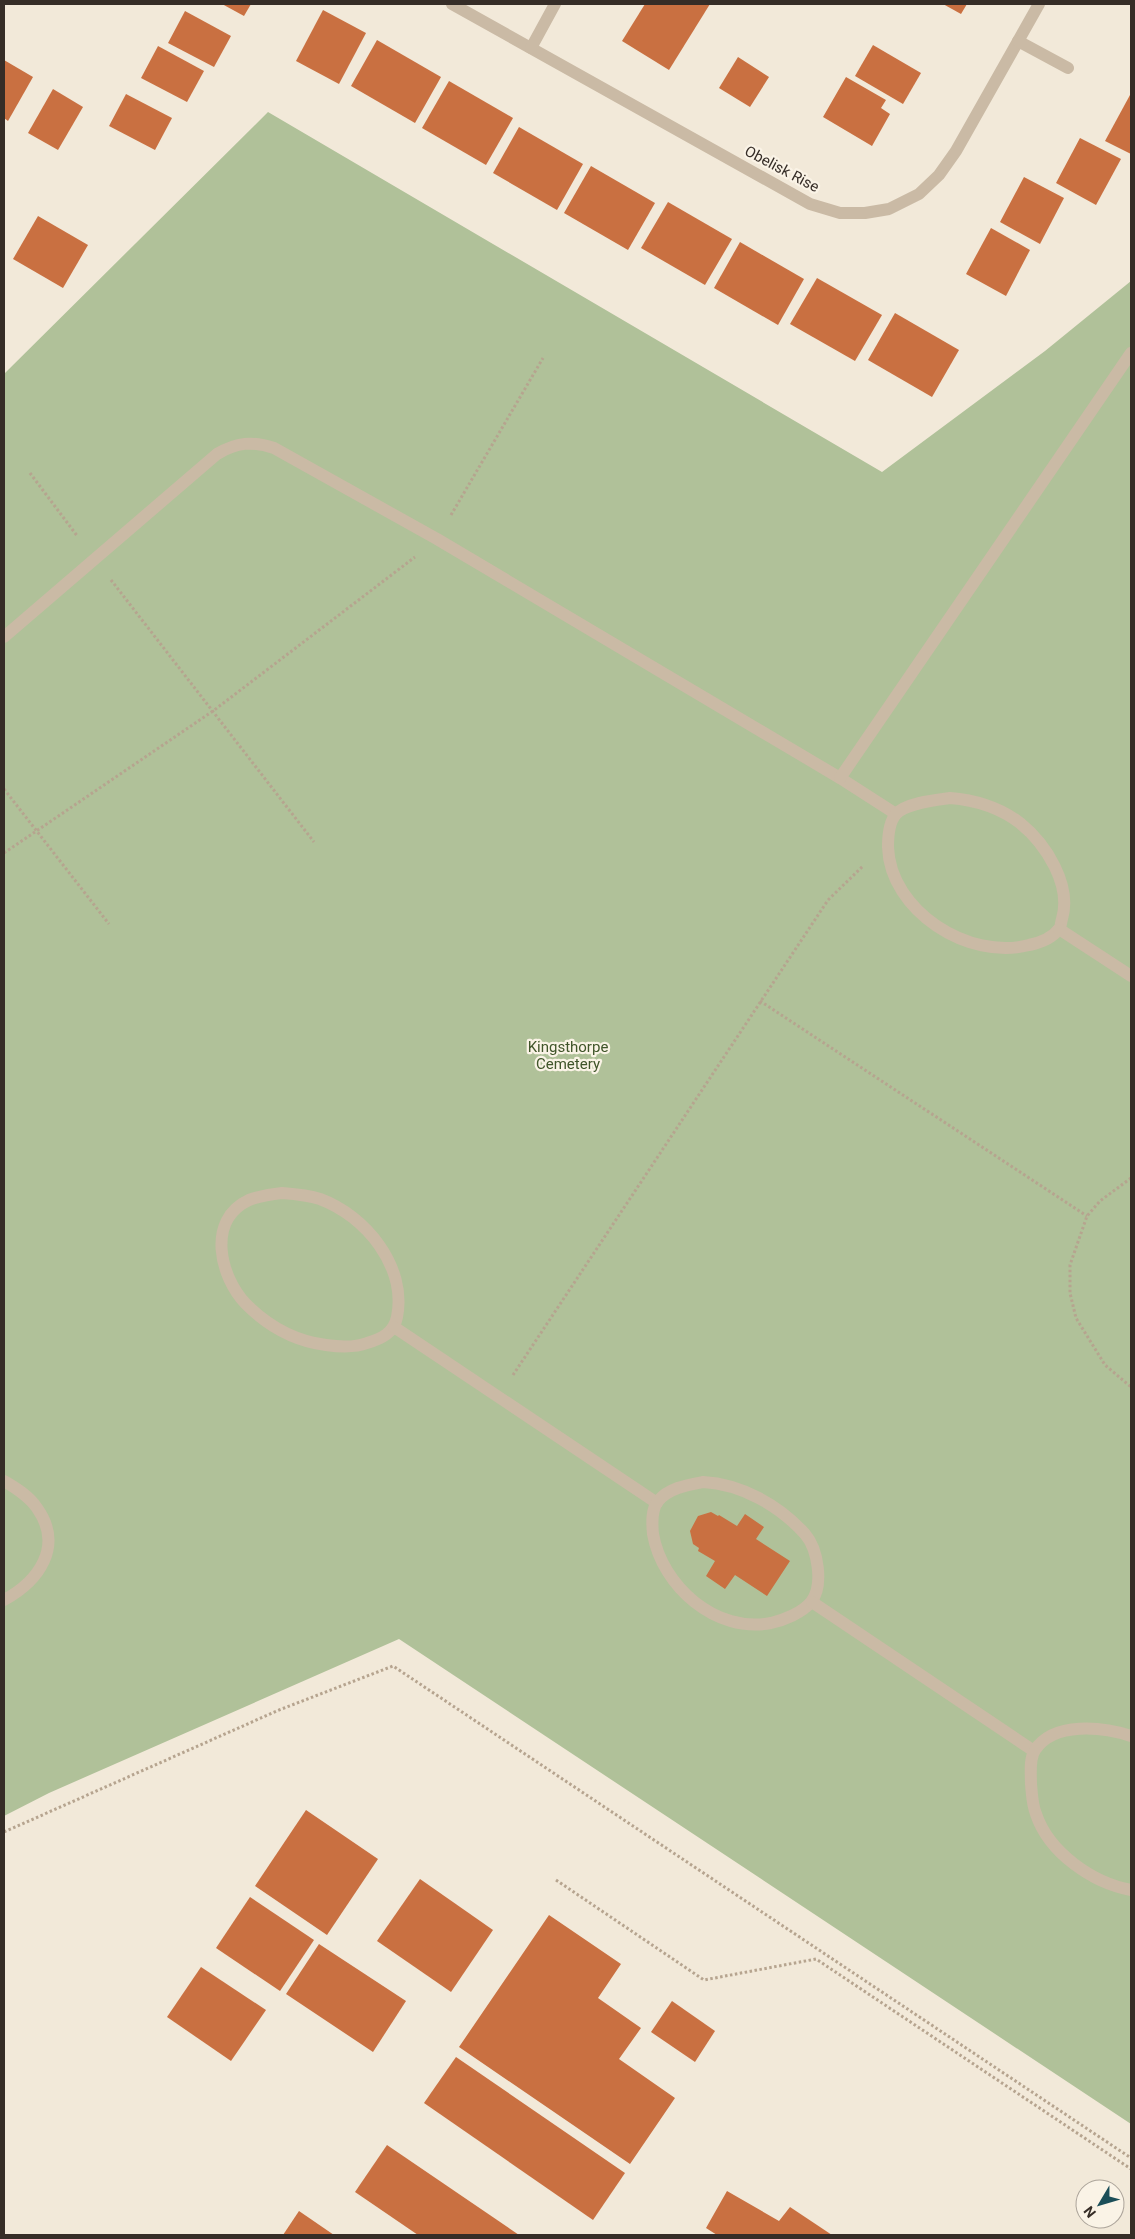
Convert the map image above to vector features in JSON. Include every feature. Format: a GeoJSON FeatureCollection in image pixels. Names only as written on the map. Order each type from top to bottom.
{"type":"FeatureCollection","features":[{"type":"Feature","properties":{"kind":"street","name":"Obelisk Rise"},"geometry":{"type":"LineString","coordinates":[[452,4],[810,204],[840,213],[865,213],[889,209],[919,194],[939,175],[956,151],[1039,4]]}},
{"type":"Feature","properties":{"kind":"street"},"geometry":{"type":"LineString","coordinates":[[531,48],[555,4]]}},
{"type":"Feature","properties":{"kind":"street"},"geometry":{"type":"LineString","coordinates":[[1018,41],[1068,68]]}},
{"type":"Feature","properties":{"kind":"street"},"geometry":{"type":"LineString","coordinates":[[840,778],[1131,353]]}},
{"type":"Feature","properties":{"kind":"street"},"geometry":{"type":"LineString","coordinates":[[4,637],[217,454],[230,447],[245,443],[259,443],[274,448],[438,540],[840,778],[896,814]]}},
{"type":"Feature","properties":{"kind":"street"},"geometry":{"type":"LineString","coordinates":[[950,798],[971,800],[990,806],[1020,823],[1036,839],[1061,881],[1065,896],[1064,911],[1059,929],[1046,939],[1028,946],[1003,948],[977,945],[952,935],[916,909],[903,892],[888,857],[888,842],[890,828],[896,814],[917,803],[950,798]]}},
{"type":"Feature","properties":{"kind":"street"},"geometry":{"type":"LineString","coordinates":[[1059,929],[1131,976]]}},
{"type":"Feature","properties":{"kind":"street"},"geometry":{"type":"LineString","coordinates":[[282,1193],[302,1194],[320,1200],[354,1218],[377,1243],[389,1265],[397,1287],[397,1315],[394,1327],[386,1335],[365,1344],[336,1346],[304,1341],[272,1326],[246,1303],[235,1289],[226,1272],[221,1246],[227,1220],[248,1201],[266,1195],[282,1193]]}},
{"type":"Feature","properties":{"kind":"street"},"geometry":{"type":"LineString","coordinates":[[394,1327],[657,1502]]}},
{"type":"Feature","properties":{"kind":"street"},"geometry":{"type":"LineString","coordinates":[[4,1481],[27,1496],[37,1508],[44,1522],[48,1538],[47,1556],[41,1570],[27,1585],[4,1600]]}},
{"type":"Feature","properties":{"kind":"street"},"geometry":{"type":"LineString","coordinates":[[702,1482],[734,1487],[770,1506],[789,1519],[806,1536],[815,1553],[819,1571],[812,1602],[797,1613],[780,1621],[761,1625],[739,1624],[719,1617],[682,1591],[662,1563],[652,1526],[657,1502],[676,1489],[702,1482]]}},
{"type":"Feature","properties":{"kind":"street"},"geometry":{"type":"LineString","coordinates":[[812,1602],[1034,1751]]}},
{"type":"Feature","properties":{"kind":"street"},"geometry":{"type":"LineString","coordinates":[[1131,1736],[1095,1728],[1060,1732],[1045,1740],[1034,1751],[1031,1764],[1032,1800],[1036,1816],[1046,1834],[1057,1848],[1088,1873],[1105,1882],[1131,1890]]}},
{"type":"Feature","properties":{"kind":"path"},"geometry":{"type":"LineString","coordinates":[[4,853],[213,711],[438,540],[543,358]]}},
{"type":"Feature","properties":{"kind":"path"},"geometry":{"type":"LineString","coordinates":[[30,473],[314,842]]}},
{"type":"Feature","properties":{"kind":"path"},"geometry":{"type":"LineString","coordinates":[[4,789],[109,924]]}},
{"type":"Feature","properties":{"kind":"path"},"geometry":{"type":"LineString","coordinates":[[499,1397],[828,900],[888,842]]}},
{"type":"Feature","properties":{"kind":"path"},"geometry":{"type":"LineString","coordinates":[[760,1001],[1087,1216]]}},
{"type":"Feature","properties":{"kind":"path"},"geometry":{"type":"LineString","coordinates":[[1131,1178],[1100,1200],[1087,1216],[1070,1265],[1070,1293],[1076,1318],[1104,1365],[1131,1387]]}},
{"type":"Feature","properties":{"kind":"path"},"geometry":{"type":"LineString","coordinates":[[4,1832],[280,1710],[393,1666],[1131,2158]]}},
{"type":"Feature","properties":{"kind":"path"},"geometry":{"type":"LineString","coordinates":[[556,1880],[704,1980],[816,1959],[1131,2169]]}},
{"type":"Feature","properties":{"kind":"green space","name":"Kingsthorpe Cemetery"},"geometry":{"type":"Polygon","coordinates":[[[268,112],[882,472],[1045,351],[1131,281],[1131,2124],[399,1639],[49,1793],[4,1816],[4,374],[268,112]]]}},
{"type":"Feature","properties":{"kind":"building"},"geometry":{"type":"Polygon","coordinates":[[[222,4],[251,4],[244,16],[222,4]]]}},
{"type":"Feature","properties":{"kind":"building"},"geometry":{"type":"Polygon","coordinates":[[[645,4],[710,4],[669,70],[622,41],[645,4]]]}},
{"type":"Feature","properties":{"kind":"building"},"geometry":{"type":"Polygon","coordinates":[[[943,4],[967,4],[961,14],[943,4]]]}},
{"type":"Feature","properties":{"kind":"building"},"geometry":{"type":"Polygon","coordinates":[[[323,10],[366,33],[339,84],[296,61],[323,10]]]}},
{"type":"Feature","properties":{"kind":"building"},"geometry":{"type":"Polygon","coordinates":[[[185,11],[231,36],[214,67],[168,43],[185,11]]]}},
{"type":"Feature","properties":{"kind":"building"},"geometry":{"type":"Polygon","coordinates":[[[377,40],[441,77],[415,123],[351,86],[377,40]]]}},
{"type":"Feature","properties":{"kind":"building"},"geometry":{"type":"Polygon","coordinates":[[[873,45],[921,73],[903,104],[855,76],[873,45]]]}},
{"type":"Feature","properties":{"kind":"building"},"geometry":{"type":"Polygon","coordinates":[[[158,46],[204,71],[187,102],[141,78],[158,46]]]}},
{"type":"Feature","properties":{"kind":"building"},"geometry":{"type":"Polygon","coordinates":[[[738,57],[769,77],[750,107],[719,88],[738,57]]]}},
{"type":"Feature","properties":{"kind":"building"},"geometry":{"type":"Polygon","coordinates":[[[4,60],[33,77],[8,121],[4,118],[4,60]]]}},
{"type":"Feature","properties":{"kind":"building"},"geometry":{"type":"Polygon","coordinates":[[[846,77],[886,100],[881,108],[890,114],[872,146],[823,117],[846,77]]]}},
{"type":"Feature","properties":{"kind":"building"},"geometry":{"type":"Polygon","coordinates":[[[449,81],[513,118],[486,165],[422,128],[449,81]]]}},
{"type":"Feature","properties":{"kind":"building"},"geometry":{"type":"Polygon","coordinates":[[[53,89],[83,107],[58,150],[28,133],[53,89]]]}},
{"type":"Feature","properties":{"kind":"building"},"geometry":{"type":"Polygon","coordinates":[[[126,94],[172,118],[155,150],[109,126],[126,94]]]}},
{"type":"Feature","properties":{"kind":"building"},"geometry":{"type":"Polygon","coordinates":[[[1131,96],[1131,154],[1105,141],[1131,96]]]}},
{"type":"Feature","properties":{"kind":"building"},"geometry":{"type":"Polygon","coordinates":[[[519,127],[583,164],[557,210],[493,173],[519,127]]]}},
{"type":"Feature","properties":{"kind":"building"},"geometry":{"type":"Polygon","coordinates":[[[1080,138],[1121,159],[1096,205],[1056,183],[1080,138]]]}},
{"type":"Feature","properties":{"kind":"building"},"geometry":{"type":"Polygon","coordinates":[[[591,166],[655,203],[628,250],[564,213],[591,166]]]}},
{"type":"Feature","properties":{"kind":"building"},"geometry":{"type":"Polygon","coordinates":[[[1024,177],[1064,198],[1040,244],[1000,222],[1024,177]]]}},
{"type":"Feature","properties":{"kind":"building"},"geometry":{"type":"Polygon","coordinates":[[[668,202],[732,239],[705,285],[641,248],[668,202]]]}},
{"type":"Feature","properties":{"kind":"building"},"geometry":{"type":"Polygon","coordinates":[[[38,216],[88,245],[63,288],[13,259],[38,216]]]}},
{"type":"Feature","properties":{"kind":"building"},"geometry":{"type":"Polygon","coordinates":[[[991,228],[1030,250],[1006,296],[966,274],[991,228]]]}},
{"type":"Feature","properties":{"kind":"building"},"geometry":{"type":"Polygon","coordinates":[[[740,242],[804,279],[778,325],[714,288],[740,242]]]}},
{"type":"Feature","properties":{"kind":"building"},"geometry":{"type":"Polygon","coordinates":[[[817,278],[882,315],[855,361],[790,324],[817,278]]]}},
{"type":"Feature","properties":{"kind":"building"},"geometry":{"type":"Polygon","coordinates":[[[895,313],[959,350],[932,397],[868,360],[895,313]]]}},
{"type":"Feature","properties":{"kind":"building"},"geometry":{"type":"Polygon","coordinates":[[[711,1512],[737,1526],[745,1514],[764,1527],[756,1539],[790,1561],[767,1596],[735,1575],[725,1589],[706,1576],[715,1561],[698,1551],[699,1548],[693,1544],[690,1531],[698,1516],[711,1512]]]}},
{"type":"Feature","properties":{"kind":"building"},"geometry":{"type":"Polygon","coordinates":[[[306,1810],[378,1859],[327,1935],[255,1886],[306,1810]]]}},
{"type":"Feature","properties":{"kind":"building"},"geometry":{"type":"Polygon","coordinates":[[[420,1879],[493,1930],[451,1992],[377,1941],[420,1879]]]}},
{"type":"Feature","properties":{"kind":"building"},"geometry":{"type":"Polygon","coordinates":[[[250,1897],[314,1940],[280,1991],[216,1948],[250,1897]]]}},
{"type":"Feature","properties":{"kind":"building"},"geometry":{"type":"Polygon","coordinates":[[[549,1915],[621,1964],[598,1998],[641,2028],[619,2059],[675,2098],[630,2164],[459,2047],[549,1915]]]}},
{"type":"Feature","properties":{"kind":"building"},"geometry":{"type":"Polygon","coordinates":[[[319,1944],[406,2001],[373,2052],[286,1994],[319,1944]]]}},
{"type":"Feature","properties":{"kind":"building"},"geometry":{"type":"Polygon","coordinates":[[[201,1967],[266,2010],[231,2061],[167,2017],[201,1967]]]}},
{"type":"Feature","properties":{"kind":"building"},"geometry":{"type":"Polygon","coordinates":[[[672,2001],[715,2031],[695,2062],[651,2032],[672,2001]]]}},
{"type":"Feature","properties":{"kind":"building"},"geometry":{"type":"Polygon","coordinates":[[[456,2057],[625,2173],[593,2220],[424,2103],[456,2057]]]}},
{"type":"Feature","properties":{"kind":"building"},"geometry":{"type":"Polygon","coordinates":[[[387,2145],[519,2235],[418,2235],[355,2192],[387,2145]]]}},
{"type":"Feature","properties":{"kind":"building"},"geometry":{"type":"Polygon","coordinates":[[[727,2191],[779,2221],[790,2207],[832,2235],[717,2235],[706,2228],[727,2191]]]}},
{"type":"Feature","properties":{"kind":"building"},"geometry":{"type":"Polygon","coordinates":[[[299,2211],[334,2235],[283,2235],[299,2211]]]}}]}
